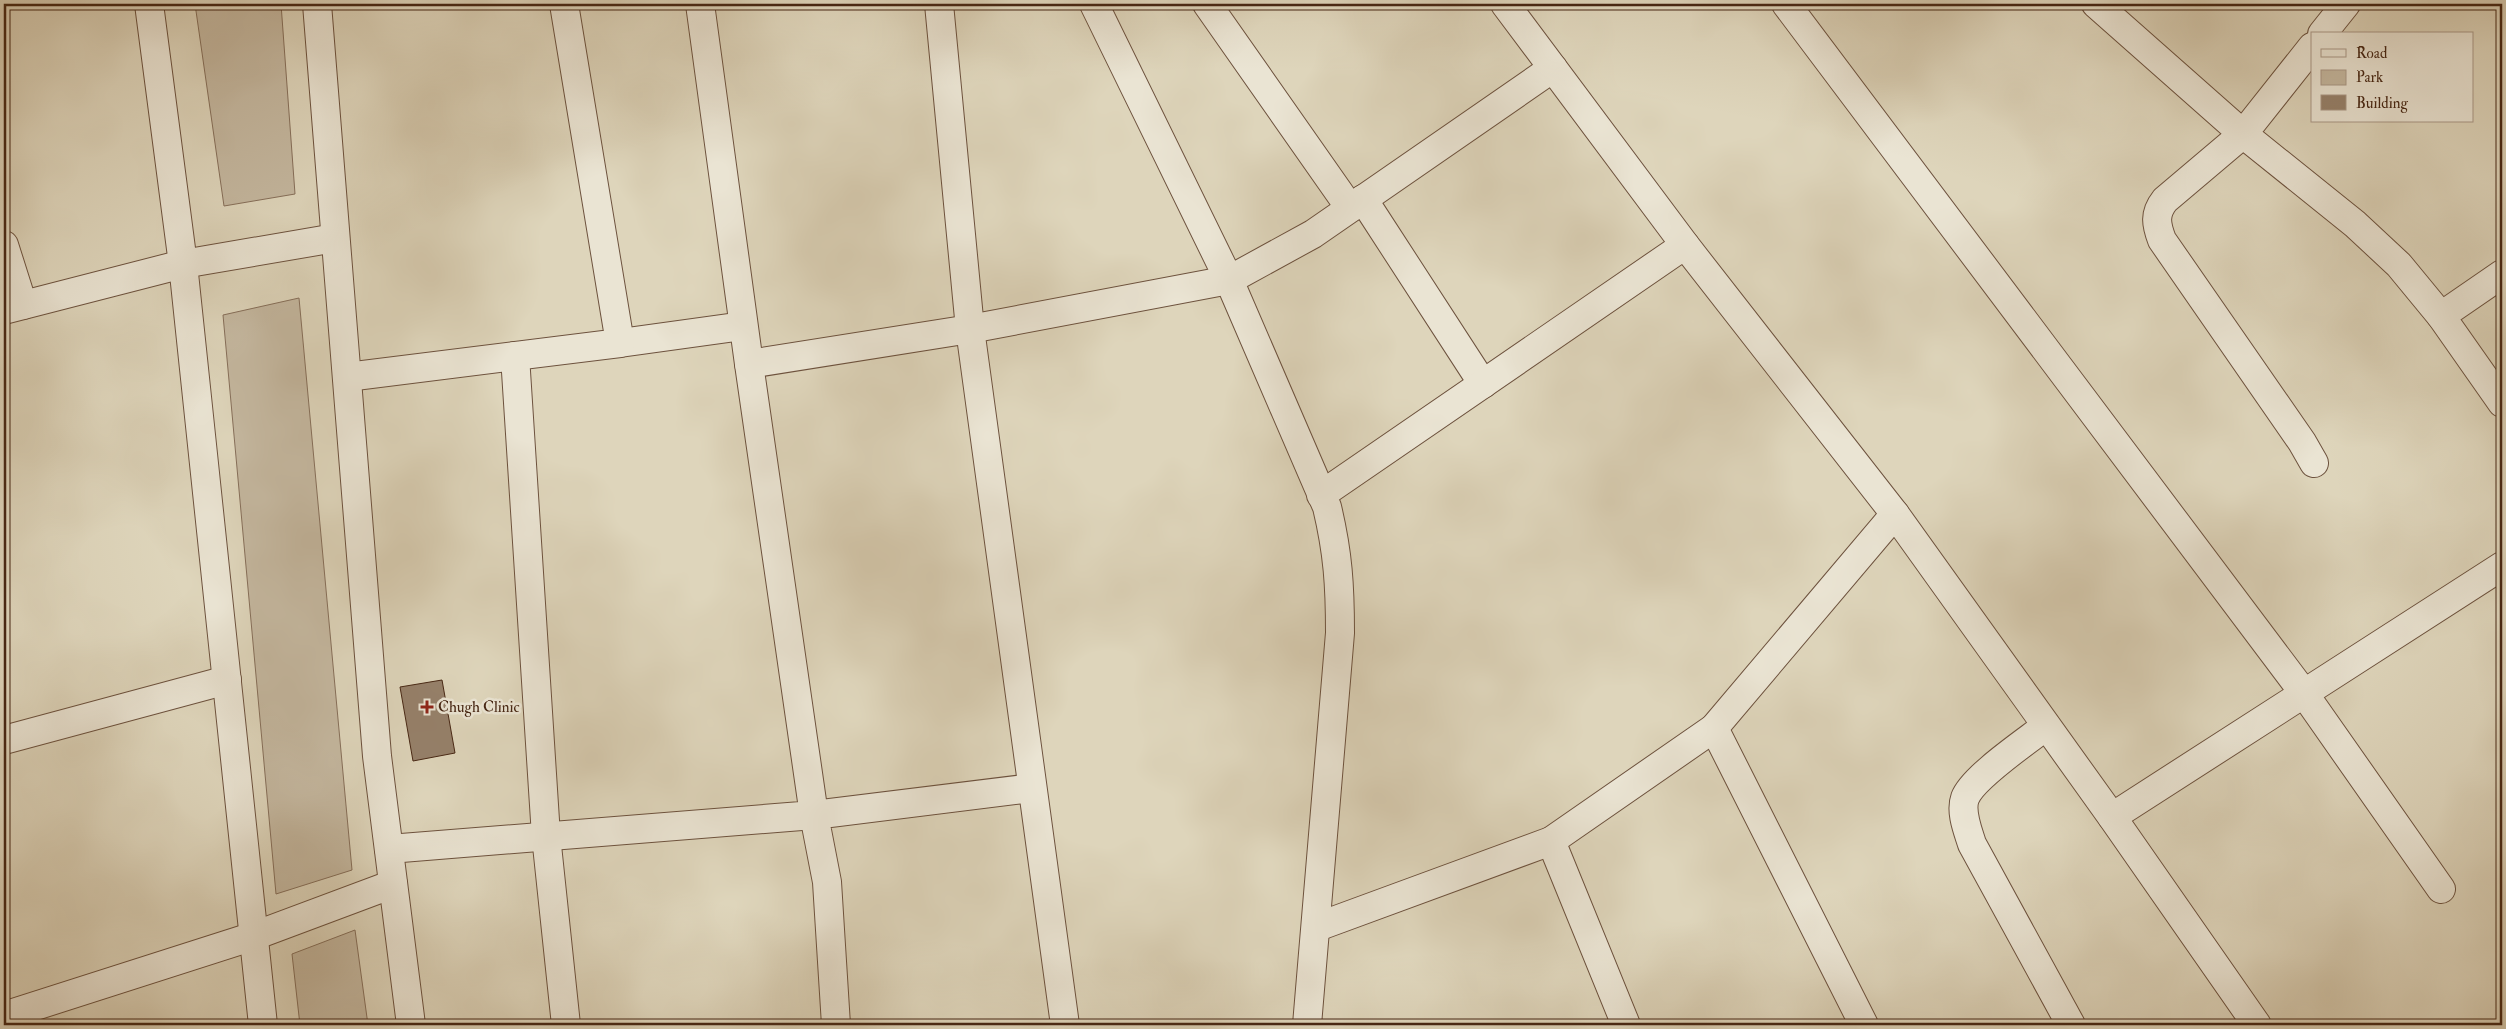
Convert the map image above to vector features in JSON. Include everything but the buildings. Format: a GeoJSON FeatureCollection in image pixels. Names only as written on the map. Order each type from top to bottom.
{"type":"FeatureCollection","features":[{"type":"Feature","properties":{"kind":"street"},"geometry":{"type":"LineString","coordinates":[[148,4],[183,264],[263,1025]]}},
{"type":"Feature","properties":{"kind":"street"},"geometry":{"type":"LineString","coordinates":[[316,4],[377,756],[412,1025]]}},
{"type":"Feature","properties":{"kind":"street"},"geometry":{"type":"LineString","coordinates":[[564,4],[620,342]]}},
{"type":"Feature","properties":{"kind":"street"},"geometry":{"type":"LineString","coordinates":[[700,4],[748,364],[814,815],[827,882],[836,1025]]}},
{"type":"Feature","properties":{"kind":"street"},"geometry":{"type":"LineString","coordinates":[[939,4],[970,329],[1065,1025]]}},
{"type":"Feature","properties":{"kind":"street"},"geometry":{"type":"LineString","coordinates":[[1094,4],[1228,280],[1327,507],[1336,543],[1340,580],[1340,633],[1317,927],[1307,1025]]}},
{"type":"Feature","properties":{"kind":"street"},"geometry":{"type":"LineString","coordinates":[[1207,4],[1357,204],[1483,384]]}},
{"type":"Feature","properties":{"kind":"street"},"geometry":{"type":"LineString","coordinates":[[1505,4],[1685,245],[1895,514],[2112,817],[2257,1025]]}},
{"type":"Feature","properties":{"kind":"street"},"geometry":{"type":"LineString","coordinates":[[1786,4],[2303,692],[2441,889]]}},
{"type":"Feature","properties":{"kind":"street"},"geometry":{"type":"LineString","coordinates":[[2096,4],[2243,134],[2355,224],[2399,265],[2441,316],[2502,403]]}},
{"type":"Feature","properties":{"kind":"street"},"geometry":{"type":"LineString","coordinates":[[2324,32],[2346,4]]}},
{"type":"Feature","properties":{"kind":"street"},"geometry":{"type":"LineString","coordinates":[[2311,48],[2243,134],[2165,200],[2158,209],[2156,222],[2162,240],[2302,442],[2314,463]]}},
{"type":"Feature","properties":{"kind":"street"},"geometry":{"type":"LineString","coordinates":[[748,364],[970,329],[1228,280],[1313,234],[1553,68]]}},
{"type":"Feature","properties":{"kind":"street"},"geometry":{"type":"LineString","coordinates":[[4,245],[14,308],[183,264],[335,238]]}},
{"type":"Feature","properties":{"kind":"street"},"geometry":{"type":"LineString","coordinates":[[1321,495],[1685,245]]}},
{"type":"Feature","properties":{"kind":"street"},"geometry":{"type":"LineString","coordinates":[[2441,316],[2502,274]]}},
{"type":"Feature","properties":{"kind":"street"},"geometry":{"type":"LineString","coordinates":[[347,377],[743,326]]}},
{"type":"Feature","properties":{"kind":"street"},"geometry":{"type":"LineString","coordinates":[[515,356],[546,836],[566,1025]]}},
{"type":"Feature","properties":{"kind":"street"},"geometry":{"type":"LineString","coordinates":[[1317,927],[1551,841],[1714,728],[1895,514]]}},
{"type":"Feature","properties":{"kind":"street"},"geometry":{"type":"LineString","coordinates":[[2112,817],[2303,692],[2502,566]]}},
{"type":"Feature","properties":{"kind":"street"},"geometry":{"type":"LineString","coordinates":[[4,740],[227,680]]}},
{"type":"Feature","properties":{"kind":"street"},"geometry":{"type":"LineString","coordinates":[[2046,726],[1975,782],[1965,799],[1964,813],[1972,844],[2071,1025]]}},
{"type":"Feature","properties":{"kind":"street"},"geometry":{"type":"LineString","coordinates":[[1714,728],[1864,1025]]}},
{"type":"Feature","properties":{"kind":"street"},"geometry":{"type":"LineString","coordinates":[[389,849],[814,815],[1032,788]]}},
{"type":"Feature","properties":{"kind":"street"},"geometry":{"type":"LineString","coordinates":[[1551,841],[1626,1025]]}},
{"type":"Feature","properties":{"kind":"street"},"geometry":{"type":"LineString","coordinates":[[6,1025],[4,1017],[254,936],[393,884]]}},
{"type":"Feature","properties":{"kind":"green space"},"geometry":{"type":"Polygon","coordinates":[[[195,4],[281,4],[295,194],[224,206],[195,4]]]}},
{"type":"Feature","properties":{"kind":"green space"},"geometry":{"type":"Polygon","coordinates":[[[299,298],[352,870],[276,894],[223,315],[299,298]]]}},
{"type":"Feature","properties":{"kind":"green space"},"geometry":{"type":"Polygon","coordinates":[[[355,930],[368,1025],[300,1025],[292,954],[355,930]]]}},
{"type":"Feature","properties":{"kind":"place","name":"Chugh Clinic"},"geometry":{"type":"Point","coordinates":[427,707]}}]}
